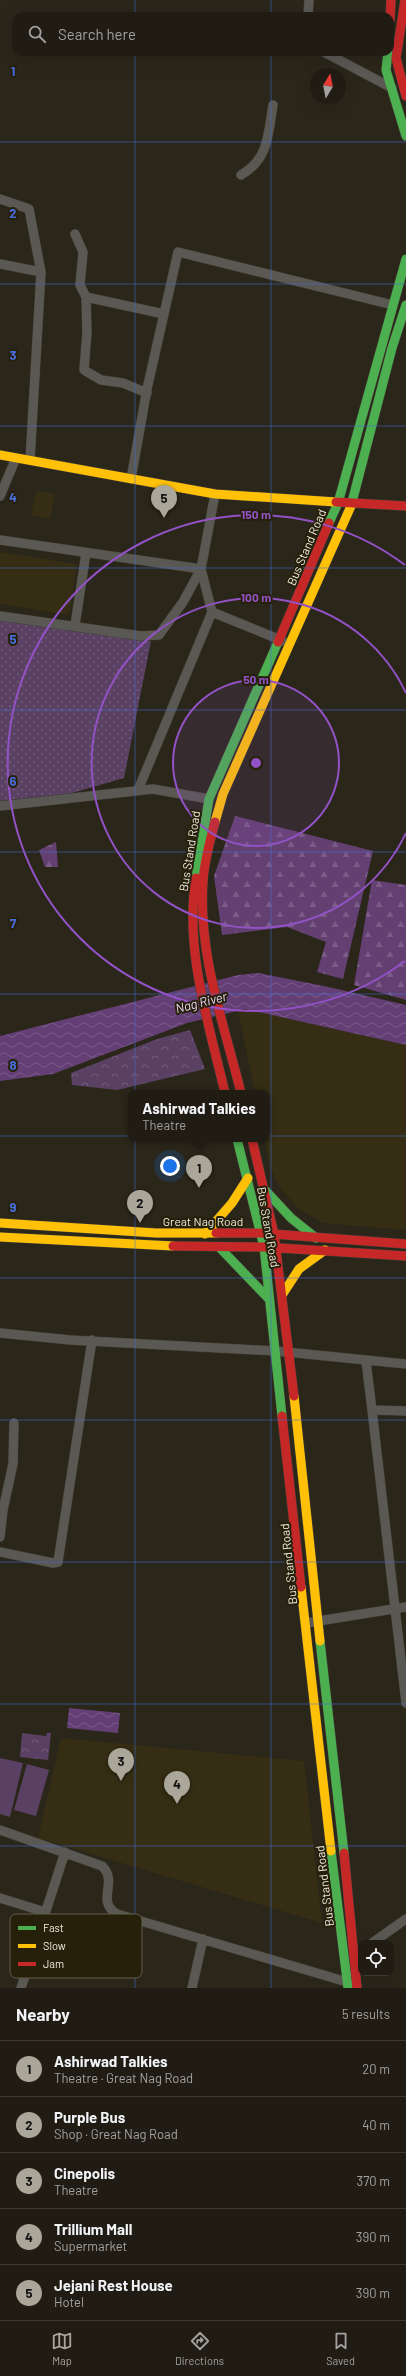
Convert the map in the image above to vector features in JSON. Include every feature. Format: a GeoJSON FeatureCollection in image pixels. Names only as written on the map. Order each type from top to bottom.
{"type":"FeatureCollection","features":[{"type":"Feature","properties":{"kind":"main road"},"geometry":{"type":"LineString","coordinates":[[390,12],[391,0]]}},
{"type":"Feature","properties":{"kind":"main road"},"geometry":{"type":"LineString","coordinates":[[405,0],[396,58],[406,96]]}},
{"type":"Feature","properties":{"kind":"main road"},"geometry":{"type":"LineString","coordinates":[[388,56],[386,70],[406,136]]}},
{"type":"Feature","properties":{"kind":"main road","name":"Bus Stand Road"},"geometry":{"type":"LineString","coordinates":[[204,997],[199,979],[192,902],[209,800],[338,503],[406,259]]}},
{"type":"Feature","properties":{"kind":"main road"},"geometry":{"type":"LineString","coordinates":[[240,1090],[219,1015],[203,932],[203,881],[223,794],[352,504],[392,348],[406,305]]}},
{"type":"Feature","properties":{"kind":"main road"},"geometry":{"type":"LineString","coordinates":[[0,455],[215,494],[352,504],[406,506]]}},
{"type":"Feature","properties":{"kind":"main road"},"geometry":{"type":"LineString","coordinates":[[215,994],[204,997],[224,1090]]}},
{"type":"Feature","properties":{"kind":"main road","name":"Bus Stand Road"},"geometry":{"type":"LineString","coordinates":[[238,1142],[264,1247],[268,1298],[276,1351],[321,1772],[347,1985]]}},
{"type":"Feature","properties":{"kind":"main road"},"geometry":{"type":"LineString","coordinates":[[253,1142],[274,1234],[282,1295],[320,1621],[326,1711],[357,1953],[357,1988]]}},
{"type":"Feature","properties":{"kind":"main road"},"geometry":{"type":"LineString","coordinates":[[205,1234],[232,1203],[248,1178]]}},
{"type":"Feature","properties":{"kind":"main road"},"geometry":{"type":"LineString","coordinates":[[264,1189],[291,1218],[316,1238]]}},
{"type":"Feature","properties":{"kind":"main road","name":"Great Nag Road"},"geometry":{"type":"LineString","coordinates":[[0,1223],[81,1229],[205,1234],[260,1233],[406,1244]]}},
{"type":"Feature","properties":{"kind":"main road","name":"Great Nag Road"},"geometry":{"type":"LineString","coordinates":[[0,1237],[220,1248],[276,1247],[406,1256]]}},
{"type":"Feature","properties":{"kind":"main road"},"geometry":{"type":"LineString","coordinates":[[220,1248],[268,1298]]}},
{"type":"Feature","properties":{"kind":"main road"},"geometry":{"type":"LineString","coordinates":[[282,1295],[299,1269],[325,1250]]}},
{"type":"Feature","properties":{"kind":"street"},"geometry":{"type":"LineString","coordinates":[[308,12],[309,0]]}},
{"type":"Feature","properties":{"kind":"street"},"geometry":{"type":"LineString","coordinates":[[332,56],[392,88]]}},
{"type":"Feature","properties":{"kind":"street"},"geometry":{"type":"LineString","coordinates":[[241,175],[253,168],[262,156],[273,105]]}},
{"type":"Feature","properties":{"kind":"street"},"geometry":{"type":"LineString","coordinates":[[0,199],[29,208],[41,272],[30,460]]}},
{"type":"Feature","properties":{"kind":"street"},"geometry":{"type":"LineString","coordinates":[[75,234],[83,252],[80,285],[86,297],[87,332],[84,370],[101,380],[123,383],[147,394]]}},
{"type":"Feature","properties":{"kind":"street"},"geometry":{"type":"LineString","coordinates":[[131,478],[147,394],[178,252],[393,304]]}},
{"type":"Feature","properties":{"kind":"street"},"geometry":{"type":"LineString","coordinates":[[0,264],[41,272]]}},
{"type":"Feature","properties":{"kind":"street"},"geometry":{"type":"LineString","coordinates":[[86,297],[164,314]]}},
{"type":"Feature","properties":{"kind":"street"},"geometry":{"type":"LineString","coordinates":[[0,496],[16,458]]}},
{"type":"Feature","properties":{"kind":"street"},"geometry":{"type":"LineString","coordinates":[[0,616],[74,625],[141,636],[159,635],[183,602],[201,569],[215,494]]}},
{"type":"Feature","properties":{"kind":"street"},"geometry":{"type":"LineString","coordinates":[[0,540],[201,569]]}},
{"type":"Feature","properties":{"kind":"street"},"geometry":{"type":"LineString","coordinates":[[74,625],[86,553]]}},
{"type":"Feature","properties":{"kind":"street"},"geometry":{"type":"LineString","coordinates":[[138,790],[212,612],[201,569]]}},
{"type":"Feature","properties":{"kind":"street"},"geometry":{"type":"LineString","coordinates":[[212,612],[280,639],[290,645]]}},
{"type":"Feature","properties":{"kind":"street"},"geometry":{"type":"LineString","coordinates":[[0,806],[153,789],[209,800]]}},
{"type":"Feature","properties":{"kind":"street"},"geometry":{"type":"LineString","coordinates":[[0,1333],[276,1351],[289,1354],[406,1364]]}},
{"type":"Feature","properties":{"kind":"street"},"geometry":{"type":"LineString","coordinates":[[0,1552],[53,1563],[58,1562],[92,1340]]}},
{"type":"Feature","properties":{"kind":"street"},"geometry":{"type":"LineString","coordinates":[[366,1361],[406,1703]]}},
{"type":"Feature","properties":{"kind":"street"},"geometry":{"type":"LineString","coordinates":[[372,1410],[406,1411]]}},
{"type":"Feature","properties":{"kind":"street"},"geometry":{"type":"LineString","coordinates":[[0,1537],[1,1510],[13,1464],[14,1423]]}},
{"type":"Feature","properties":{"kind":"street"},"geometry":{"type":"LineString","coordinates":[[306,1623],[406,1607]]}},
{"type":"Feature","properties":{"kind":"street"},"geometry":{"type":"LineString","coordinates":[[0,1830],[102,1866],[108,1871],[109,1877],[106,1904],[109,1910],[117,1914]]}},
{"type":"Feature","properties":{"kind":"street"},"geometry":{"type":"LineString","coordinates":[[0,1898],[45,1912],[65,1852]]}},
{"type":"Feature","properties":{"kind":"street"},"geometry":{"type":"LineString","coordinates":[[376,1940],[406,1919]]}},
{"type":"Feature","properties":{"kind":"street"},"geometry":{"type":"LineString","coordinates":[[142,1921],[347,1985]]}},
{"type":"Feature","properties":{"kind":"street"},"geometry":{"type":"LineString","coordinates":[[192,1988],[203,1939]]}},
{"type":"Feature","properties":{"kind":"street"},"geometry":{"type":"LineString","coordinates":[[345,1962],[357,1953]]}},
{"type":"Feature","properties":{"kind":"street"},"geometry":{"type":"LineString","coordinates":[[21,1988],[24,1978]]}},
{"type":"Feature","properties":{"kind":"shaded area"},"geometry":{"type":"Polygon","coordinates":[[[36,491],[55,494],[50,519],[31,515],[36,491]]]}},
{"type":"Feature","properties":{"kind":"shaded area"},"geometry":{"type":"Polygon","coordinates":[[[0,552],[77,564],[69,615],[0,604],[0,552]]]}},
{"type":"Feature","properties":{"kind":"shaded area"},"geometry":{"type":"Polygon","coordinates":[[[246,1009],[406,1045],[406,1230],[323,1223],[299,1209],[280,1188],[270,1167],[266,1142],[270,1142],[270,1090],[254,1090],[238,1011],[246,1009]]]}},
{"type":"Feature","properties":{"kind":"shaded area"},"geometry":{"type":"Polygon","coordinates":[[[61,1738],[304,1761],[322,1923],[38,1838],[61,1738]]]}},
{"type":"Feature","properties":{"kind":"green space"},"geometry":{"type":"Polygon","coordinates":[[[0,620],[151,641],[124,778],[72,793],[0,801],[0,620]]]}},
{"type":"Feature","properties":{"kind":"green space"},"geometry":{"type":"Polygon","coordinates":[[[235,816],[373,851],[343,979],[317,972],[326,942],[287,927],[222,935],[214,876],[235,816]]]}},
{"type":"Feature","properties":{"kind":"green space"},"geometry":{"type":"Polygon","coordinates":[[[56,842],[58,867],[45,867],[39,850],[56,842]]]}},
{"type":"Feature","properties":{"kind":"green space"},"geometry":{"type":"Polygon","coordinates":[[[372,880],[406,885],[406,1000],[354,985],[372,880]]]}},
{"type":"Feature","properties":{"kind":"green space"},"geometry":{"type":"Polygon","coordinates":[[[190,1030],[205,1069],[117,1090],[72,1085],[71,1073],[157,1039],[190,1030]]]}},
{"type":"Feature","properties":{"kind":"green space"},"geometry":{"type":"Polygon","coordinates":[[[22,1733],[46,1736],[47,1733],[51,1733],[48,1760],[20,1757],[22,1733]]]}},
{"type":"Feature","properties":{"kind":"green space"},"geometry":{"type":"Polygon","coordinates":[[[0,1758],[23,1763],[10,1817],[0,1814],[0,1758]]]}},
{"type":"Feature","properties":{"kind":"green space"},"geometry":{"type":"Polygon","coordinates":[[[27,1764],[49,1770],[36,1816],[14,1810],[27,1764]]]}},
{"type":"Feature","properties":{"kind":"water","name":"Nag River"},"geometry":{"type":"Polygon","coordinates":[[[258,973],[324,986],[406,1005],[406,1045],[245,1009],[187,1023],[53,1074],[0,1081],[0,1036],[238,975],[258,973]]]}},
{"type":"Feature","properties":{"kind":"water"},"geometry":{"type":"Polygon","coordinates":[[[69,1708],[120,1713],[118,1733],[67,1728],[69,1708]]]}},
{"type":"Feature","properties":{"kind":"traffic: fast"},"geometry":{"type":"LineString","coordinates":[[388,56],[386,70],[406,136]]}},
{"type":"Feature","properties":{"kind":"traffic: fast"},"geometry":{"type":"LineString","coordinates":[[329,523],[338,503],[406,259]]}},
{"type":"Feature","properties":{"kind":"traffic: fast"},"geometry":{"type":"LineString","coordinates":[[351,506],[392,348],[406,305]]}},
{"type":"Feature","properties":{"kind":"traffic: fast"},"geometry":{"type":"LineString","coordinates":[[196,878],[209,799],[278,642]]}},
{"type":"Feature","properties":{"kind":"traffic: fast"},"geometry":{"type":"LineString","coordinates":[[238,1142],[264,1247],[282,1416]]}},
{"type":"Feature","properties":{"kind":"traffic: fast"},"geometry":{"type":"LineString","coordinates":[[265,1190],[291,1218],[316,1238]]}},
{"type":"Feature","properties":{"kind":"traffic: fast"},"geometry":{"type":"LineString","coordinates":[[220,1248],[268,1298]]}},
{"type":"Feature","properties":{"kind":"traffic: fast"},"geometry":{"type":"LineString","coordinates":[[320,1641],[344,1853]]}},
{"type":"Feature","properties":{"kind":"traffic: fast"},"geometry":{"type":"LineString","coordinates":[[331,1851],[348,1988]]}},
{"type":"Feature","properties":{"kind":"traffic: slow"},"geometry":{"type":"LineString","coordinates":[[0,455],[215,494],[336,502]]}},
{"type":"Feature","properties":{"kind":"traffic: slow"},"geometry":{"type":"LineString","coordinates":[[215,822],[223,794],[351,506]]}},
{"type":"Feature","properties":{"kind":"traffic: slow"},"geometry":{"type":"LineString","coordinates":[[205,1234],[232,1203],[248,1178]]}},
{"type":"Feature","properties":{"kind":"traffic: slow"},"geometry":{"type":"LineString","coordinates":[[0,1223],[156,1233],[216,1233]]}},
{"type":"Feature","properties":{"kind":"traffic: slow"},"geometry":{"type":"LineString","coordinates":[[0,1237],[173,1246]]}},
{"type":"Feature","properties":{"kind":"traffic: slow"},"geometry":{"type":"LineString","coordinates":[[282,1295],[299,1269],[325,1250]]}},
{"type":"Feature","properties":{"kind":"traffic: slow"},"geometry":{"type":"LineString","coordinates":[[294,1396],[320,1641]]}},
{"type":"Feature","properties":{"kind":"traffic: slow"},"geometry":{"type":"LineString","coordinates":[[301,1587],[331,1851]]}},
{"type":"Feature","properties":{"kind":"traffic: jam"},"geometry":{"type":"LineString","coordinates":[[390,12],[391,0]]}},
{"type":"Feature","properties":{"kind":"traffic: jam"},"geometry":{"type":"LineString","coordinates":[[405,0],[396,58],[406,96]]}},
{"type":"Feature","properties":{"kind":"traffic: jam"},"geometry":{"type":"LineString","coordinates":[[336,502],[406,506]]}},
{"type":"Feature","properties":{"kind":"traffic: jam"},"geometry":{"type":"LineString","coordinates":[[278,642],[329,523]]}},
{"type":"Feature","properties":{"kind":"traffic: jam"},"geometry":{"type":"LineString","coordinates":[[215,822],[203,882],[202,909],[204,936],[208,962],[220,1015],[240,1090]]}},
{"type":"Feature","properties":{"kind":"traffic: jam"},"geometry":{"type":"LineString","coordinates":[[196,878],[193,905],[193,932],[196,959],[200,986],[224,1090]]}},
{"type":"Feature","properties":{"kind":"traffic: jam"},"geometry":{"type":"LineString","coordinates":[[253,1142],[274,1234],[294,1396]]}},
{"type":"Feature","properties":{"kind":"traffic: jam"},"geometry":{"type":"LineString","coordinates":[[216,1233],[260,1233],[406,1244]]}},
{"type":"Feature","properties":{"kind":"traffic: jam"},"geometry":{"type":"LineString","coordinates":[[173,1246],[264,1247],[406,1256]]}},
{"type":"Feature","properties":{"kind":"traffic: jam"},"geometry":{"type":"LineString","coordinates":[[282,1416],[301,1587]]}},
{"type":"Feature","properties":{"kind":"traffic: jam"},"geometry":{"type":"LineString","coordinates":[[344,1853],[357,1988]]}},
{"type":"Feature","properties":{"kind":"place","name":"Jejani Rest House"},"geometry":{"type":"Point","coordinates":[164,518]}},
{"type":"Feature","properties":{"kind":"place","name":"Ashirwad Talkies"},"geometry":{"type":"Point","coordinates":[199,1188]}},
{"type":"Feature","properties":{"kind":"place","name":"Purple Bus"},"geometry":{"type":"Point","coordinates":[140,1223]}},
{"type":"Feature","properties":{"kind":"place","name":"Cinepolis"},"geometry":{"type":"Point","coordinates":[121,1781]}},
{"type":"Feature","properties":{"kind":"place","name":"Trillium Mall"},"geometry":{"type":"Point","coordinates":[177,1804]}}]}
